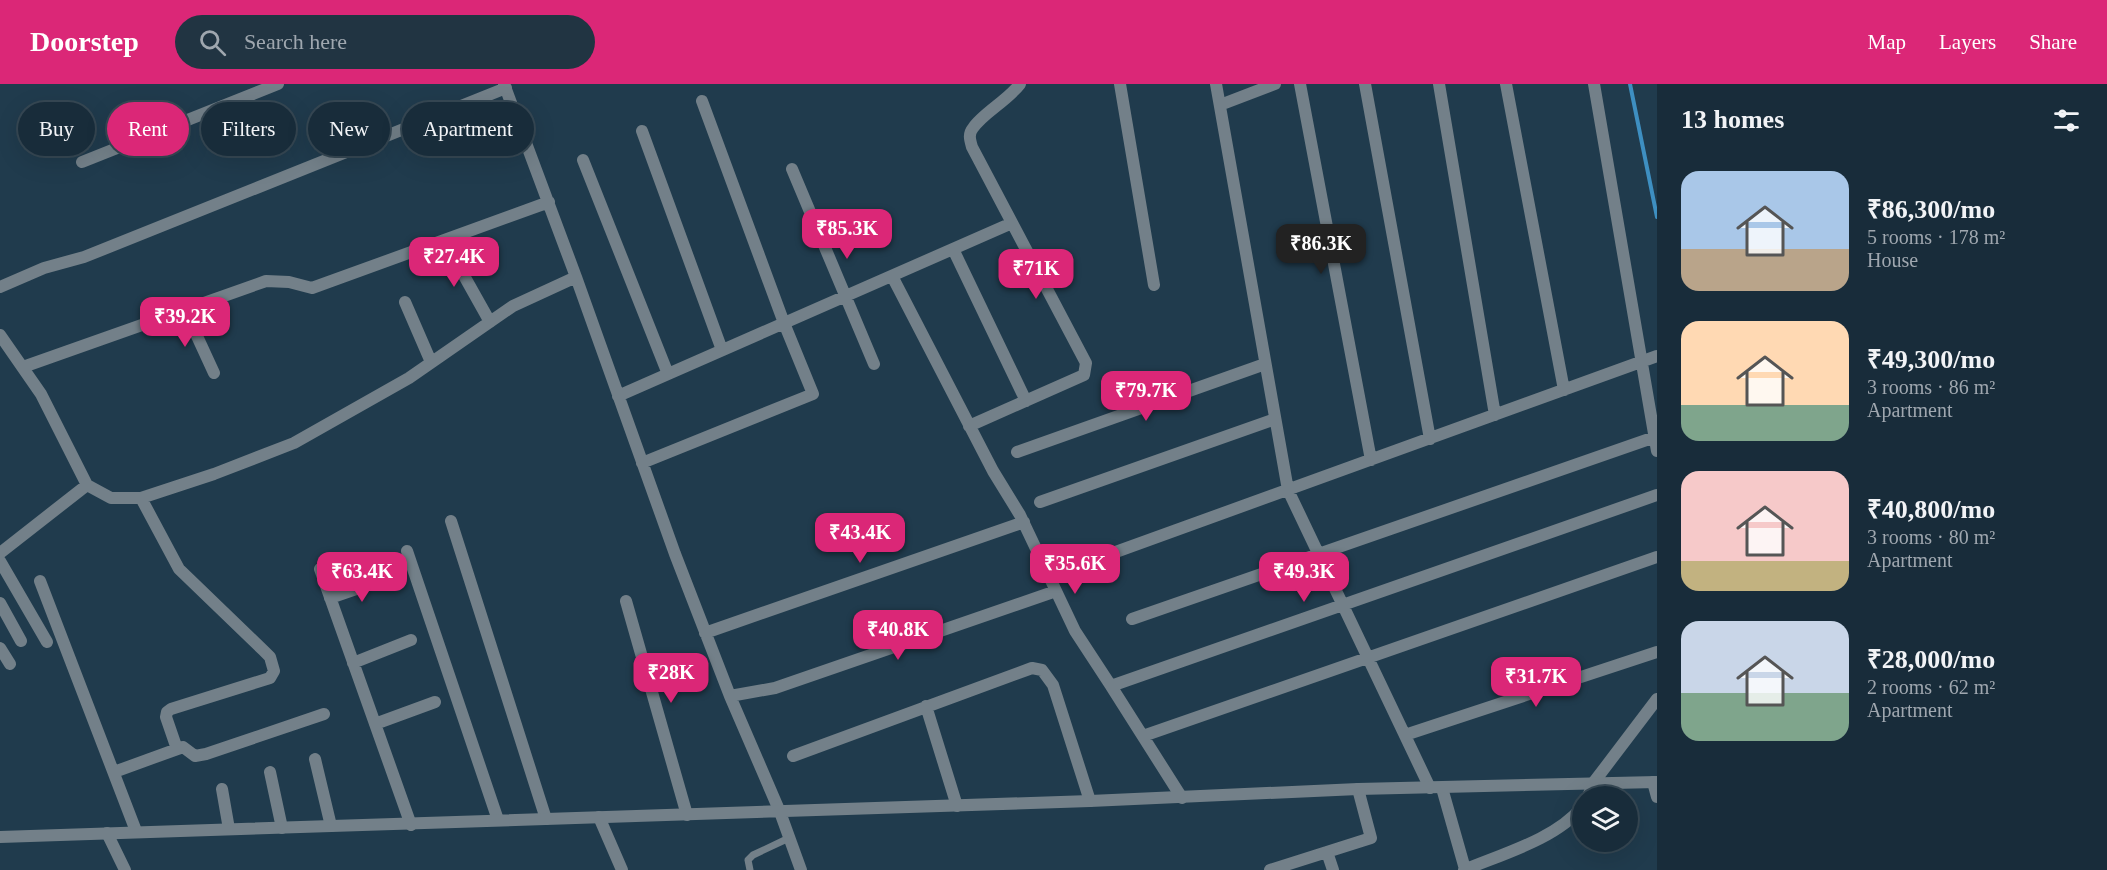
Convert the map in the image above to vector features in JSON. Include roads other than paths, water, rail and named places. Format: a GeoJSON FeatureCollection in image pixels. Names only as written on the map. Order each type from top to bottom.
{"type":"FeatureCollection","features":[{"type":"Feature","properties":{"kind":"street"},"geometry":{"type":"LineString","coordinates":[[82,162],[278,84]]}},
{"type":"Feature","properties":{"kind":"street"},"geometry":{"type":"LineString","coordinates":[[969,426],[1084,375],[1086,363],[972,147],[969,136],[973,128],[1012,95],[1020,84]]}},
{"type":"Feature","properties":{"kind":"street"},"geometry":{"type":"LineString","coordinates":[[1120,84],[1154,285]]}},
{"type":"Feature","properties":{"kind":"street"},"geometry":{"type":"LineString","coordinates":[[1216,84],[1288,490],[1405,735],[1436,788],[1465,870],[1553,832],[1572,819]]}},
{"type":"Feature","properties":{"kind":"street"},"geometry":{"type":"LineString","coordinates":[[1220,105],[1275,84]]}},
{"type":"Feature","properties":{"kind":"street"},"geometry":{"type":"LineString","coordinates":[[1300,84],[1371,460]]}},
{"type":"Feature","properties":{"kind":"street"},"geometry":{"type":"LineString","coordinates":[[1365,84],[1430,439]]}},
{"type":"Feature","properties":{"kind":"street"},"geometry":{"type":"LineString","coordinates":[[1439,84],[1495,415]]}},
{"type":"Feature","properties":{"kind":"street"},"geometry":{"type":"LineString","coordinates":[[1506,84],[1564,390]]}},
{"type":"Feature","properties":{"kind":"street"},"geometry":{"type":"LineString","coordinates":[[1594,84],[1657,451]]}},
{"type":"Feature","properties":{"kind":"street"},"geometry":{"type":"LineString","coordinates":[[0,288],[44,268],[84,256],[505,86],[705,633],[780,812],[801,870]]}},
{"type":"Feature","properties":{"kind":"street"},"geometry":{"type":"LineString","coordinates":[[642,463],[813,394],[784,323],[702,101]]}},
{"type":"Feature","properties":{"kind":"street"},"geometry":{"type":"LineString","coordinates":[[642,131],[722,350]]}},
{"type":"Feature","properties":{"kind":"street"},"geometry":{"type":"LineString","coordinates":[[583,160],[668,374]]}},
{"type":"Feature","properties":{"kind":"street"},"geometry":{"type":"LineString","coordinates":[[792,169],[874,364]]}},
{"type":"Feature","properties":{"kind":"street"},"geometry":{"type":"LineString","coordinates":[[23,367],[267,281],[289,282],[312,288],[549,202]]}},
{"type":"Feature","properties":{"kind":"street"},"geometry":{"type":"LineString","coordinates":[[618,396],[1012,223]]}},
{"type":"Feature","properties":{"kind":"street"},"geometry":{"type":"LineString","coordinates":[[444,240],[490,322]]}},
{"type":"Feature","properties":{"kind":"street"},"geometry":{"type":"LineString","coordinates":[[953,249],[1026,401]]}},
{"type":"Feature","properties":{"kind":"street"},"geometry":{"type":"LineString","coordinates":[[891,276],[969,426],[1024,522],[1076,631],[1182,798]]}},
{"type":"Feature","properties":{"kind":"street"},"geometry":{"type":"LineString","coordinates":[[0,335],[41,394],[87,485],[111,498],[141,498],[214,474],[294,443],[431,362],[513,306],[576,278]]}},
{"type":"Feature","properties":{"kind":"street"},"geometry":{"type":"LineString","coordinates":[[405,302],[431,362]]}},
{"type":"Feature","properties":{"kind":"street"},"geometry":{"type":"LineString","coordinates":[[185,309],[214,373]]}},
{"type":"Feature","properties":{"kind":"street"},"geometry":{"type":"LineString","coordinates":[[1077,567],[1657,356]]}},
{"type":"Feature","properties":{"kind":"street"},"geometry":{"type":"LineString","coordinates":[[1017,452],[1265,364]]}},
{"type":"Feature","properties":{"kind":"street"},"geometry":{"type":"LineString","coordinates":[[1040,502],[1275,419]]}},
{"type":"Feature","properties":{"kind":"street"},"geometry":{"type":"LineString","coordinates":[[1132,619],[1654,437]]}},
{"type":"Feature","properties":{"kind":"street"},"geometry":{"type":"LineString","coordinates":[[0,553],[87,485]]}},
{"type":"Feature","properties":{"kind":"street"},"geometry":{"type":"LineString","coordinates":[[1111,686],[1657,495]]}},
{"type":"Feature","properties":{"kind":"street"},"geometry":{"type":"LineString","coordinates":[[141,498],[178,569],[270,657],[274,671],[270,678],[167,712],[166,717],[177,749]]}},
{"type":"Feature","properties":{"kind":"street"},"geometry":{"type":"LineString","coordinates":[[451,521],[546,819]]}},
{"type":"Feature","properties":{"kind":"street"},"geometry":{"type":"LineString","coordinates":[[705,633],[1024,522]]}},
{"type":"Feature","properties":{"kind":"street"},"geometry":{"type":"LineString","coordinates":[[407,551],[498,820]]}},
{"type":"Feature","properties":{"kind":"street"},"geometry":{"type":"LineString","coordinates":[[1143,736],[1657,558]]}},
{"type":"Feature","properties":{"kind":"street"},"geometry":{"type":"LineString","coordinates":[[0,561],[47,642]]}},
{"type":"Feature","properties":{"kind":"street"},"geometry":{"type":"LineString","coordinates":[[320,569],[411,825]]}},
{"type":"Feature","properties":{"kind":"street"},"geometry":{"type":"LineString","coordinates":[[330,598],[385,579]]}},
{"type":"Feature","properties":{"kind":"street"},"geometry":{"type":"LineString","coordinates":[[40,581],[136,831]]}},
{"type":"Feature","properties":{"kind":"street"},"geometry":{"type":"LineString","coordinates":[[730,696],[775,688],[1056,591]]}},
{"type":"Feature","properties":{"kind":"street"},"geometry":{"type":"LineString","coordinates":[[626,601],[687,815]]}},
{"type":"Feature","properties":{"kind":"street"},"geometry":{"type":"LineString","coordinates":[[0,603],[21,640]]}},
{"type":"Feature","properties":{"kind":"street"},"geometry":{"type":"LineString","coordinates":[[353,663],[411,640]]}},
{"type":"Feature","properties":{"kind":"street"},"geometry":{"type":"LineString","coordinates":[[0,648],[10,664]]}},
{"type":"Feature","properties":{"kind":"street"},"geometry":{"type":"LineString","coordinates":[[1405,735],[1657,652]]}},
{"type":"Feature","properties":{"kind":"street"},"geometry":{"type":"LineString","coordinates":[[793,756],[1032,668],[1042,670],[1053,685],[1090,801]]}},
{"type":"Feature","properties":{"kind":"street"},"geometry":{"type":"LineString","coordinates":[[1592,786],[1657,699]]}},
{"type":"Feature","properties":{"kind":"street"},"geometry":{"type":"LineString","coordinates":[[375,724],[435,702]]}},
{"type":"Feature","properties":{"kind":"street"},"geometry":{"type":"LineString","coordinates":[[926,706],[957,806]]}},
{"type":"Feature","properties":{"kind":"street"},"geometry":{"type":"LineString","coordinates":[[114,772],[177,749],[188,749],[195,756],[199,756],[324,714]]}},
{"type":"Feature","properties":{"kind":"street"},"geometry":{"type":"LineString","coordinates":[[315,759],[331,826]]}},
{"type":"Feature","properties":{"kind":"street"},"geometry":{"type":"LineString","coordinates":[[270,772],[282,828]]}},
{"type":"Feature","properties":{"kind":"street"},"geometry":{"type":"LineString","coordinates":[[0,837],[136,831],[411,825],[498,820],[957,806],[1358,789],[1594,782],[1655,782],[1657,797]]}},
{"type":"Feature","properties":{"kind":"street"},"geometry":{"type":"LineString","coordinates":[[222,789],[229,829]]}},
{"type":"Feature","properties":{"kind":"street"},"geometry":{"type":"LineString","coordinates":[[1270,870],[1371,838],[1358,789]]}},
{"type":"Feature","properties":{"kind":"street"},"geometry":{"type":"LineString","coordinates":[[599,817],[622,870]]}},
{"type":"Feature","properties":{"kind":"street"},"geometry":{"type":"LineString","coordinates":[[107,833],[125,870]]}},
{"type":"Feature","properties":{"kind":"street"},"geometry":{"type":"LineString","coordinates":[[1327,852],[1333,870]]}},
{"type":"Feature","properties":{"kind":"lane"},"geometry":{"type":"LineString","coordinates":[[750,870],[748,860],[753,855],[789,838]]}},
{"type":"Feature","properties":{"kind":"waterway"},"geometry":{"type":"LineString","coordinates":[[1630,84],[1657,217]]}}]}
